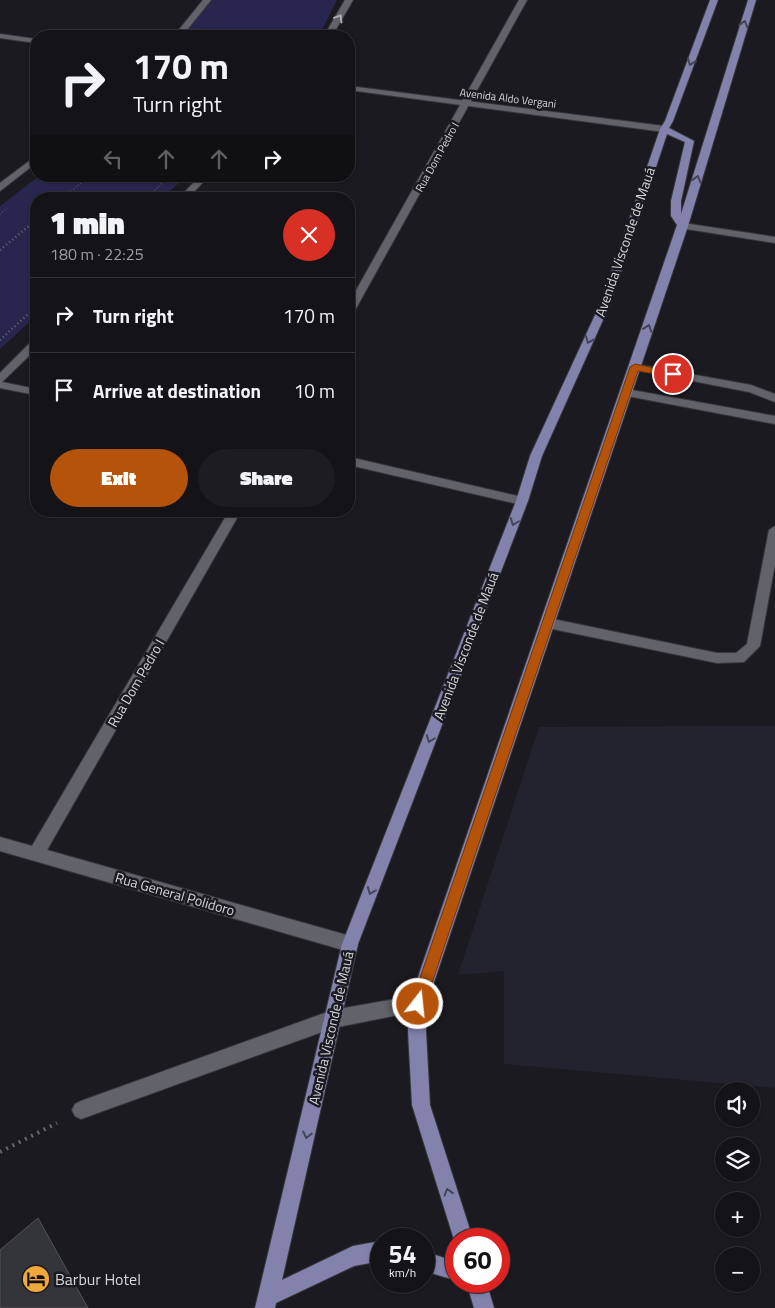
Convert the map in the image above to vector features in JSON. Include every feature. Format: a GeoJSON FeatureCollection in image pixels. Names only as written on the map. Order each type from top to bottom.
{"type":"FeatureCollection","features":[{"type":"Feature","properties":{"kind":"main road","name":"Avenida Visconde de Mauá"},"geometry":{"type":"LineString","coordinates":[[267,1302],[350,944],[522,501],[536,456],[606,302],[664,129],[669,121],[714,0]]}},
{"type":"Feature","properties":{"kind":"main road"},"geometry":{"type":"LineString","coordinates":[[460,1228],[421,1105],[417,1030],[418,1004],[683,226],[752,0]]}},
{"type":"Feature","properties":{"kind":"main road"},"geometry":{"type":"LineString","coordinates":[[664,129],[690,140],[676,201],[676,216],[683,226]]}},
{"type":"Feature","properties":{"kind":"main road"},"geometry":{"type":"LineString","coordinates":[[267,1302],[353,1256],[370,1253]]}},
{"type":"Feature","properties":{"kind":"main road"},"geometry":{"type":"LineString","coordinates":[[480,1293],[484,1308]]}},
{"type":"Feature","properties":{"kind":"street"},"geometry":{"type":"LineString","coordinates":[[183,30],[207,0]]}},
{"type":"Feature","properties":{"kind":"street"},"geometry":{"type":"LineString","coordinates":[[332,30],[350,0]]}},
{"type":"Feature","properties":{"kind":"street","name":"Rua Dom Pedro I"},"geometry":{"type":"LineString","coordinates":[[355,301],[523,0]]}},
{"type":"Feature","properties":{"kind":"street"},"geometry":{"type":"LineString","coordinates":[[0,36],[30,40]]}},
{"type":"Feature","properties":{"kind":"street","name":"Avenida Aldo Vergani"},"geometry":{"type":"LineString","coordinates":[[355,89],[664,129]]}},
{"type":"Feature","properties":{"kind":"street"},"geometry":{"type":"LineString","coordinates":[[0,188],[30,164]]}},
{"type":"Feature","properties":{"kind":"street"},"geometry":{"type":"LineString","coordinates":[[189,192],[199,182]]}},
{"type":"Feature","properties":{"kind":"street"},"geometry":{"type":"LineString","coordinates":[[683,226],[775,240]]}},
{"type":"Feature","properties":{"kind":"street"},"geometry":{"type":"LineString","coordinates":[[0,379],[30,349]]}},
{"type":"Feature","properties":{"kind":"street"},"geometry":{"type":"LineString","coordinates":[[635,367],[751,389],[775,398]]}},
{"type":"Feature","properties":{"kind":"street"},"geometry":{"type":"LineString","coordinates":[[0,384],[30,391]]}},
{"type":"Feature","properties":{"kind":"street"},"geometry":{"type":"LineString","coordinates":[[626,393],[775,420]]}},
{"type":"Feature","properties":{"kind":"street"},"geometry":{"type":"LineString","coordinates":[[355,462],[522,501]]}},
{"type":"Feature","properties":{"kind":"street","name":"Rua Dom Pedro I"},"geometry":{"type":"LineString","coordinates":[[36,854],[232,517]]}},
{"type":"Feature","properties":{"kind":"street","name":"Rua General Polidoro"},"geometry":{"type":"LineString","coordinates":[[0,844],[350,944]]}},
{"type":"Feature","properties":{"kind":"street"},"geometry":{"type":"LineString","coordinates":[[81,1110],[333,1019],[418,1004]]}},
{"type":"Feature","properties":{"kind":"lane"},"geometry":{"type":"LineString","coordinates":[[548,623],[717,658],[739,658],[753,646],[775,530]]}},
{"type":"Feature","properties":{"kind":"path"},"geometry":{"type":"LineString","coordinates":[[70,192],[82,182]]}},
{"type":"Feature","properties":{"kind":"path"},"geometry":{"type":"LineString","coordinates":[[153,192],[163,182]]}},
{"type":"Feature","properties":{"kind":"path"},"geometry":{"type":"LineString","coordinates":[[0,250],[30,225]]}},
{"type":"Feature","properties":{"kind":"path"},"geometry":{"type":"LineString","coordinates":[[0,244],[5,246]]}},
{"type":"Feature","properties":{"kind":"path"},"geometry":{"type":"LineString","coordinates":[[0,340],[30,312]]}},
{"type":"Feature","properties":{"kind":"path"},"geometry":{"type":"LineString","coordinates":[[0,1152],[81,1110]]}},
{"type":"Feature","properties":{"kind":"shaded area"},"geometry":{"type":"Polygon","coordinates":[[[205,0],[337,0],[322,30],[184,30],[205,0]]]}},
{"type":"Feature","properties":{"kind":"shaded area"},"geometry":{"type":"Polygon","coordinates":[[[31,182],[180,182],[169,192],[30,192],[30,322],[0,349],[0,206],[31,182]]]}},
{"type":"Feature","properties":{"kind":"shaded area"},"geometry":{"type":"Polygon","coordinates":[[[775,726],[775,1088],[760,1087],[760,1082],[715,1083],[504,1064],[504,971],[458,975],[539,727],[775,726]]]}},
{"type":"Feature","properties":{"kind":"building","name":"Barbur Hotel"},"geometry":{"type":"Polygon","coordinates":[[[38,1218],[88,1308],[0,1308],[0,1250],[38,1218]]]}},
{"type":"Feature","properties":{"kind":"place","name":"Barbur Hotel"},"geometry":{"type":"Point","coordinates":[36,1279]}},
{"type":"Feature","properties":{"kind":"route"},"geometry":{"type":"LineString","coordinates":[[418,1004],[421,990],[635,367],[673,374]]}}]}
